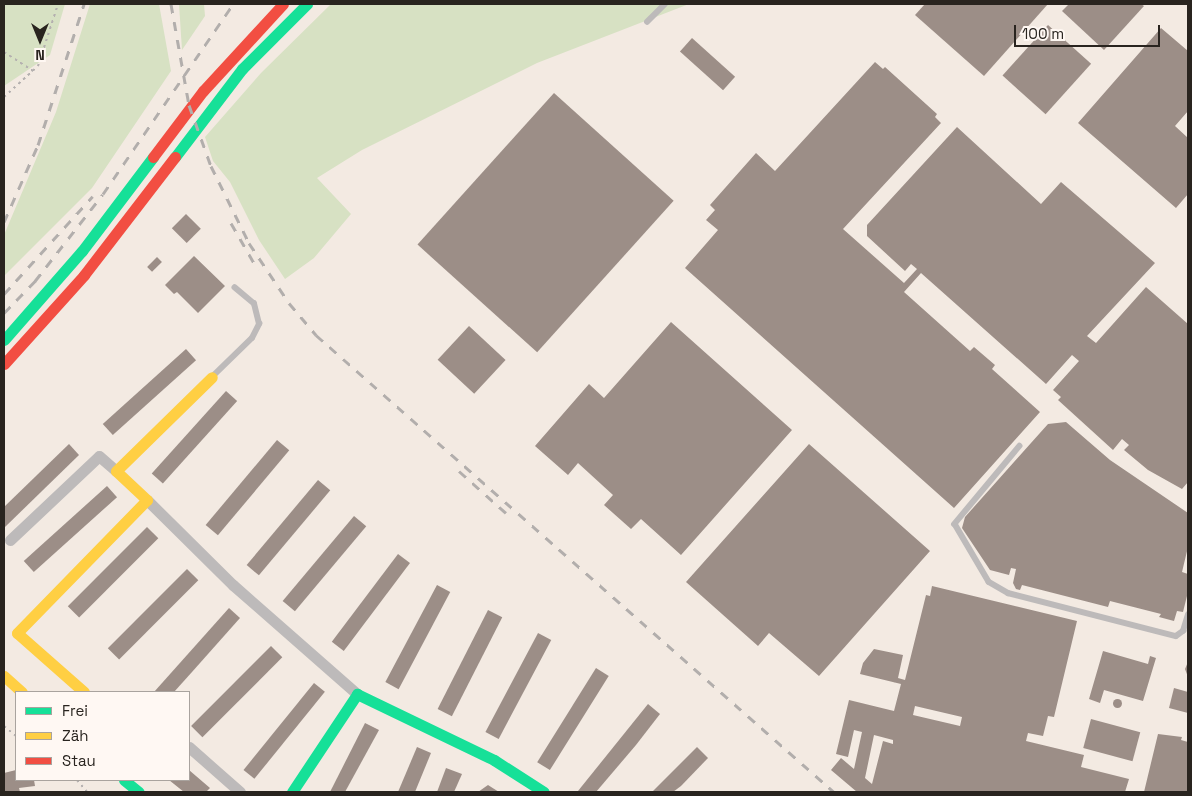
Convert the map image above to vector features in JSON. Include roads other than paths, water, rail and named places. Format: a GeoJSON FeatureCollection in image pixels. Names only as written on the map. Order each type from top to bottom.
{"type":"FeatureCollection","features":[{"type":"Feature","properties":{"kind":"main road"},"geometry":{"type":"LineString","coordinates":[[4,340],[82,251],[203,91],[283,4]]}},
{"type":"Feature","properties":{"kind":"main road"},"geometry":{"type":"LineString","coordinates":[[4,364],[84,276],[242,69],[307,4]]}},
{"type":"Feature","properties":{"kind":"main road"},"geometry":{"type":"LineString","coordinates":[[83,691],[16,633],[147,500],[116,471],[212,377]]}},
{"type":"Feature","properties":{"kind":"main road"},"geometry":{"type":"LineString","coordinates":[[4,676],[21,691]]}},
{"type":"Feature","properties":{"kind":"main road"},"geometry":{"type":"LineString","coordinates":[[292,792],[357,694],[494,760],[544,792]]}},
{"type":"Feature","properties":{"kind":"main road"},"geometry":{"type":"LineString","coordinates":[[125,781],[139,792]]}},
{"type":"Feature","properties":{"kind":"street"},"geometry":{"type":"LineString","coordinates":[[10,540],[100,456],[116,471]]}},
{"type":"Feature","properties":{"kind":"street"},"geometry":{"type":"LineString","coordinates":[[147,500],[233,585],[357,694]]}},
{"type":"Feature","properties":{"kind":"street"},"geometry":{"type":"LineString","coordinates":[[190,748],[240,792]]}},
{"type":"Feature","properties":{"kind":"lane"},"geometry":{"type":"LineString","coordinates":[[648,22],[665,4]]}},
{"type":"Feature","properties":{"kind":"lane"},"geometry":{"type":"LineString","coordinates":[[212,377],[252,338],[259,324],[254,304],[235,288]]}},
{"type":"Feature","properties":{"kind":"lane"},"geometry":{"type":"LineString","coordinates":[[1020,446],[955,524],[989,582],[1008,593],[1176,636],[1183,631],[1188,615]]}},
{"type":"Feature","properties":{"kind":"railway"},"geometry":{"type":"LineString","coordinates":[[4,222],[38,145],[84,4]]}},
{"type":"Feature","properties":{"kind":"railway"},"geometry":{"type":"LineString","coordinates":[[171,4],[189,105],[211,166],[249,243],[289,303],[316,335],[834,792]]}},
{"type":"Feature","properties":{"kind":"railway"},"geometry":{"type":"LineString","coordinates":[[4,313],[35,281],[103,194],[233,4]]}},
{"type":"Feature","properties":{"kind":"railway"},"geometry":{"type":"LineString","coordinates":[[4,294],[93,196]]}},
{"type":"Feature","properties":{"kind":"railway"},"geometry":{"type":"LineString","coordinates":[[231,223],[258,270]]}},
{"type":"Feature","properties":{"kind":"railway"},"geometry":{"type":"LineString","coordinates":[[459,471],[506,513]]}}]}
